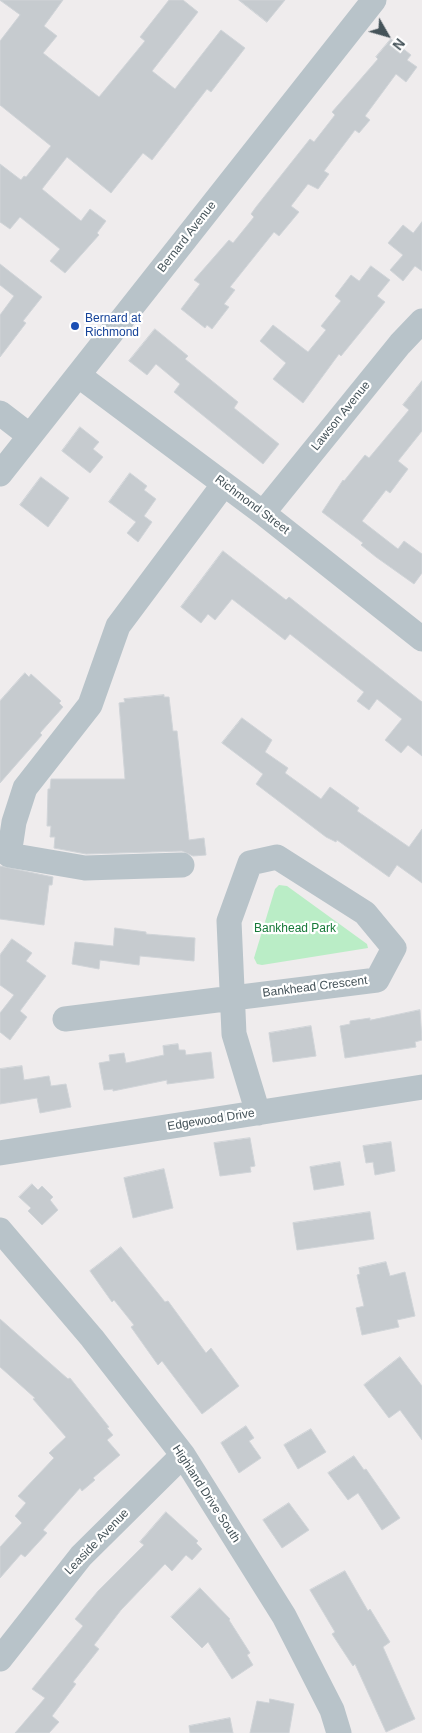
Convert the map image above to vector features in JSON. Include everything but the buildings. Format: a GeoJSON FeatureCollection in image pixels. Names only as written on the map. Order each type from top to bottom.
{"type":"FeatureCollection","features":[{"type":"Feature","properties":{"kind":"street","name":"Bernard Avenue"},"geometry":{"type":"LineString","coordinates":[[0,474],[374,0]]}},
{"type":"Feature","properties":{"kind":"street","name":"Lawson Avenue"},"geometry":{"type":"LineString","coordinates":[[263,512],[400,344],[422,321]]}},
{"type":"Feature","properties":{"kind":"street","name":"Richmond Street"},"geometry":{"type":"LineString","coordinates":[[78,375],[263,512],[422,639]]}},
{"type":"Feature","properties":{"kind":"street"},"geometry":{"type":"LineString","coordinates":[[0,413],[30,436]]}},
{"type":"Feature","properties":{"kind":"street"},"geometry":{"type":"LineString","coordinates":[[182,865],[85,868],[9,855],[7,821],[25,788],[90,706],[118,626],[224,484]]}},
{"type":"Feature","properties":{"kind":"street","name":"Bankhead Crescent"},"geometry":{"type":"LineString","coordinates":[[65,1019],[232,997],[376,980],[394,948],[365,913],[277,857],[250,863],[229,921],[232,997],[234,1034],[258,1113]]}},
{"type":"Feature","properties":{"kind":"street","name":"Edgewood Drive"},"geometry":{"type":"LineString","coordinates":[[0,1153],[422,1087]]}},
{"type":"Feature","properties":{"kind":"street","name":"Highland Drive South"},"geometry":{"type":"LineString","coordinates":[[0,1230],[92,1338],[183,1455],[284,1616],[332,1710],[339,1733]]}},
{"type":"Feature","properties":{"kind":"street","name":"Leaside Avenue"},"geometry":{"type":"LineString","coordinates":[[0,1659],[81,1556],[183,1455]]}},
{"type":"Feature","properties":{"kind":"green space","name":"Bankhead Park"},"geometry":{"type":"Polygon","coordinates":[[[279,885],[287,886],[367,944],[368,948],[262,965],[257,964],[254,958],[275,889],[279,885]]]}},
{"type":"Feature","properties":{"kind":"place","name":"Bernard at Richmond"},"geometry":{"type":"Point","coordinates":[75,326]}}]}
